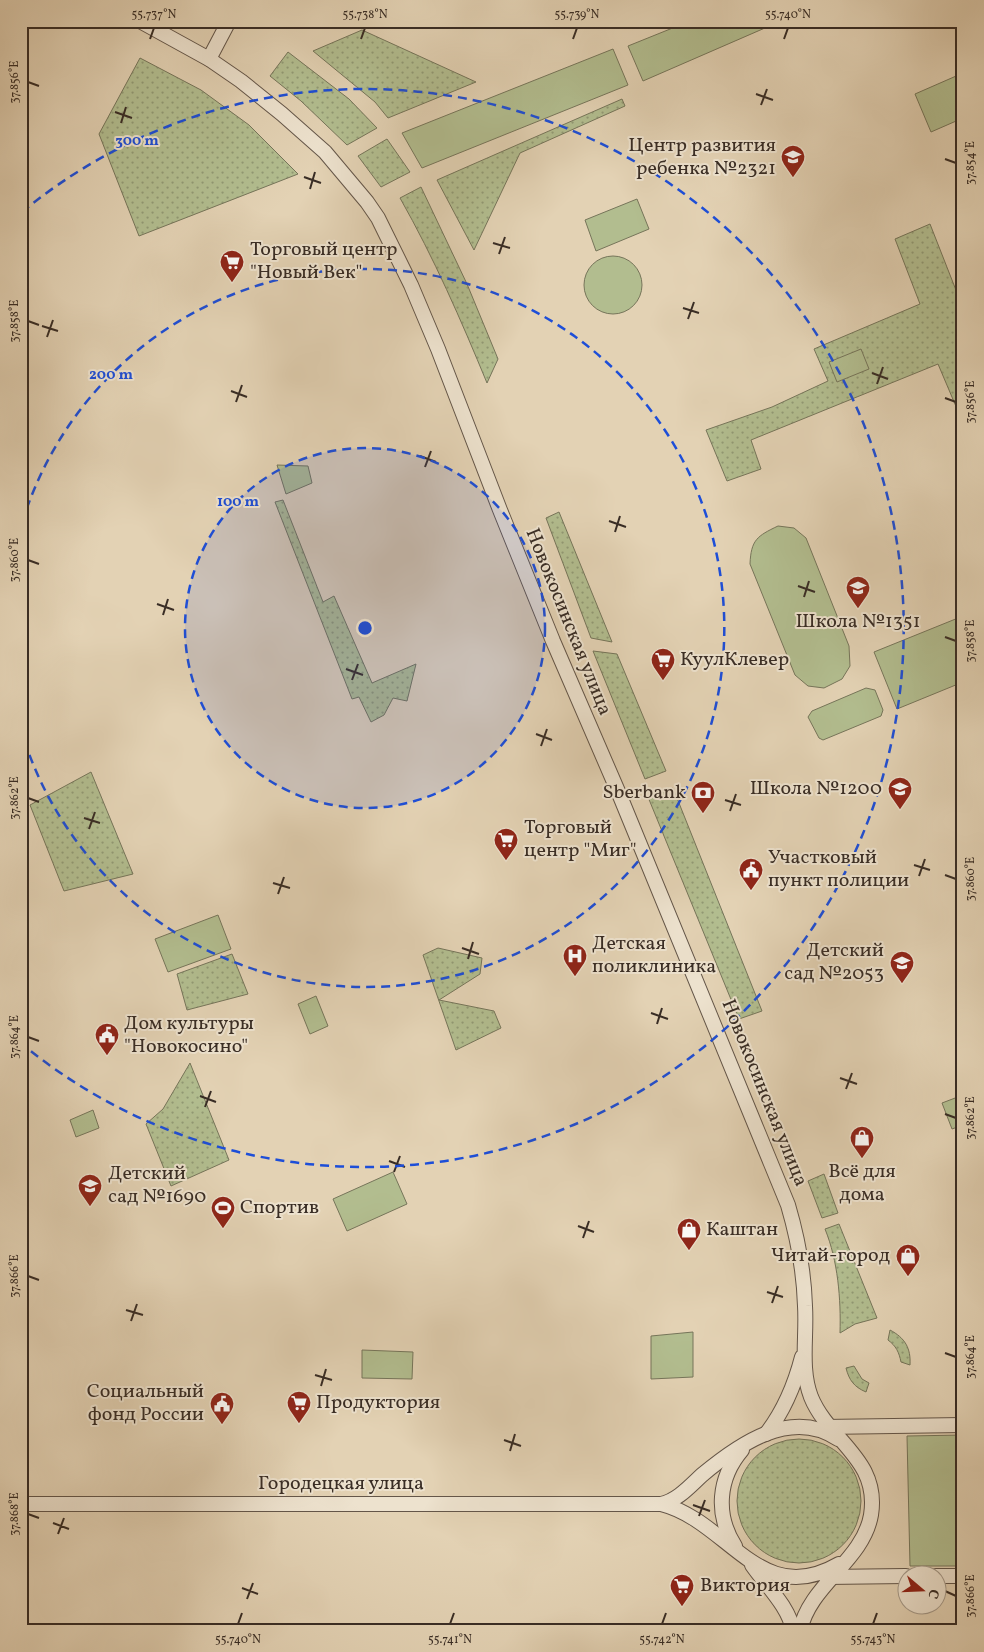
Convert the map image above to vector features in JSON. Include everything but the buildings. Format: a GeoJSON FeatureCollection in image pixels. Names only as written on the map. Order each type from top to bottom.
{"type":"FeatureCollection","features":[{"type":"Feature","properties":{"kind":"street","name":"Новокосинская улица"},"geometry":{"type":"LineString","coordinates":[[140,21],[209,59],[282,114],[336,165],[378,218],[411,285],[438,349],[553,641],[620,796],[788,1205],[796,1234],[802,1272],[805,1339]]}},
{"type":"Feature","properties":{"kind":"street"},"geometry":{"type":"LineString","coordinates":[[209,59],[228,21]]}},
{"type":"Feature","properties":{"kind":"street"},"geometry":{"type":"LineString","coordinates":[[800,1631],[808,1610],[860,1543],[866,1530],[872,1501],[866,1473],[853,1452],[822,1417],[811,1396],[805,1372],[805,1339]]}},
{"type":"Feature","properties":{"kind":"street"},"geometry":{"type":"LineString","coordinates":[[766,1434],[778,1418],[792,1388],[800,1364],[805,1339]]}},
{"type":"Feature","properties":{"kind":"street"},"geometry":{"type":"LineString","coordinates":[[661,1504],[672,1500],[718,1462],[753,1440],[776,1429],[963,1425]]}},
{"type":"Feature","properties":{"kind":"street"},"geometry":{"type":"LineString","coordinates":[[801,1427],[815,1429],[835,1437],[853,1452]]}},
{"type":"Feature","properties":{"kind":"street"},"geometry":{"type":"LineString","coordinates":[[753,1440],[735,1458],[723,1484],[721,1498],[724,1524],[734,1544],[786,1612],[792,1623],[793,1631]]}},
{"type":"Feature","properties":{"kind":"street","name":"Городецкая улица"},"geometry":{"type":"LineString","coordinates":[[21,1504],[661,1504]]}},
{"type":"Feature","properties":{"kind":"street"},"geometry":{"type":"LineString","coordinates":[[661,1504],[684,1512],[758,1567],[775,1574],[794,1577],[831,1578],[896,1576]]}},
{"type":"Feature","properties":{"kind":"street"},"geometry":{"type":"LineString","coordinates":[[806,1577],[829,1570],[850,1554]]}},
{"type":"Feature","properties":{"kind":"street"},"geometry":{"type":"LineString","coordinates":[[946,1576],[963,1576]]}},
{"type":"Feature","properties":{"kind":"green space"},"geometry":{"type":"Polygon","coordinates":[[[690,21],[781,21],[643,81],[628,46],[690,21]]]}},
{"type":"Feature","properties":{"kind":"green space"},"geometry":{"type":"Polygon","coordinates":[[[362,30],[476,82],[388,118],[375,102],[313,51],[362,30]]]}},
{"type":"Feature","properties":{"kind":"green space"},"geometry":{"type":"Polygon","coordinates":[[[613,49],[628,85],[422,168],[402,133],[613,49]]]}},
{"type":"Feature","properties":{"kind":"green space"},"geometry":{"type":"Polygon","coordinates":[[[288,52],[349,99],[377,128],[347,145],[301,101],[270,76],[288,52]]]}},
{"type":"Feature","properties":{"kind":"green space"},"geometry":{"type":"Polygon","coordinates":[[[140,58],[201,90],[249,125],[298,174],[139,236],[99,134],[140,58]]]}},
{"type":"Feature","properties":{"kind":"green space"},"geometry":{"type":"Polygon","coordinates":[[[963,73],[963,118],[931,132],[915,94],[963,73]]]}},
{"type":"Feature","properties":{"kind":"green space"},"geometry":{"type":"Polygon","coordinates":[[[622,99],[625,106],[520,153],[474,250],[437,180],[622,99]]]}},
{"type":"Feature","properties":{"kind":"green space"},"geometry":{"type":"Polygon","coordinates":[[[387,139],[410,172],[381,187],[358,156],[387,139]]]}},
{"type":"Feature","properties":{"kind":"green space"},"geometry":{"type":"Polygon","coordinates":[[[421,187],[467,284],[498,359],[487,383],[446,289],[400,198],[421,187]]]}},
{"type":"Feature","properties":{"kind":"green space"},"geometry":{"type":"Polygon","coordinates":[[[637,199],[649,229],[596,251],[585,220],[637,199]]]}},
{"type":"Feature","properties":{"kind":"green space"},"geometry":{"type":"Polygon","coordinates":[[[930,224],[963,308],[963,423],[938,364],[751,440],[761,469],[727,481],[706,430],[772,407],[828,381],[814,349],[920,304],[895,239],[930,224]]]}},
{"type":"Feature","properties":{"kind":"green space"},"geometry":{"type":"Polygon","coordinates":[[[613,256],[629,261],[637,269],[642,285],[637,301],[629,309],[613,314],[597,309],[589,301],[584,285],[589,269],[597,261],[613,256]]]}},
{"type":"Feature","properties":{"kind":"green space"},"geometry":{"type":"Polygon","coordinates":[[[861,349],[869,369],[837,382],[829,362],[861,349]]]}},
{"type":"Feature","properties":{"kind":"green space"},"geometry":{"type":"Polygon","coordinates":[[[277,465],[308,466],[312,483],[286,494],[277,465]]]}},
{"type":"Feature","properties":{"kind":"green space"},"geometry":{"type":"Polygon","coordinates":[[[283,500],[323,602],[334,596],[372,683],[416,664],[407,701],[393,698],[384,715],[371,722],[359,697],[352,699],[275,502],[283,500]]]}},
{"type":"Feature","properties":{"kind":"green space"},"geometry":{"type":"Polygon","coordinates":[[[559,512],[612,642],[591,638],[546,518],[559,512]]]}},
{"type":"Feature","properties":{"kind":"green space"},"geometry":{"type":"Polygon","coordinates":[[[778,526],[794,528],[806,538],[849,646],[850,666],[842,679],[824,688],[808,686],[795,675],[750,564],[752,549],[756,540],[778,526]]]}},
{"type":"Feature","properties":{"kind":"green space"},"geometry":{"type":"Polygon","coordinates":[[[963,616],[963,682],[897,709],[874,652],[963,616]]]}},
{"type":"Feature","properties":{"kind":"green space"},"geometry":{"type":"Polygon","coordinates":[[[593,651],[617,654],[666,771],[645,779],[593,651]]]}},
{"type":"Feature","properties":{"kind":"green space"},"geometry":{"type":"Polygon","coordinates":[[[866,688],[875,690],[883,710],[881,716],[823,740],[819,738],[808,717],[812,711],[866,688]]]}},
{"type":"Feature","properties":{"kind":"green space"},"geometry":{"type":"Polygon","coordinates":[[[91,772],[133,874],[64,891],[30,805],[91,772]]]}},
{"type":"Feature","properties":{"kind":"green space"},"geometry":{"type":"Polygon","coordinates":[[[673,788],[762,1011],[739,1019],[648,797],[673,788]]]}},
{"type":"Feature","properties":{"kind":"green space"},"geometry":{"type":"Polygon","coordinates":[[[218,915],[231,949],[168,972],[155,939],[218,915]]]}},
{"type":"Feature","properties":{"kind":"green space"},"geometry":{"type":"Polygon","coordinates":[[[438,948],[482,958],[480,974],[439,1000],[494,1011],[501,1028],[456,1050],[423,955],[438,948]]]}},
{"type":"Feature","properties":{"kind":"green space"},"geometry":{"type":"Polygon","coordinates":[[[232,954],[248,994],[187,1010],[177,974],[232,954]]]}},
{"type":"Feature","properties":{"kind":"green space"},"geometry":{"type":"Polygon","coordinates":[[[316,996],[328,1026],[310,1034],[298,1004],[316,996]]]}},
{"type":"Feature","properties":{"kind":"green space"},"geometry":{"type":"Polygon","coordinates":[[[190,1063],[229,1160],[171,1186],[146,1124],[163,1109],[190,1063]]]}},
{"type":"Feature","properties":{"kind":"green space"},"geometry":{"type":"Polygon","coordinates":[[[963,1095],[963,1125],[952,1129],[942,1103],[963,1095]]]}},
{"type":"Feature","properties":{"kind":"green space"},"geometry":{"type":"Polygon","coordinates":[[[93,1110],[99,1128],[76,1137],[70,1120],[93,1110]]]}},
{"type":"Feature","properties":{"kind":"green space"},"geometry":{"type":"Polygon","coordinates":[[[393,1172],[407,1204],[347,1231],[333,1199],[393,1172]]]}},
{"type":"Feature","properties":{"kind":"green space"},"geometry":{"type":"Polygon","coordinates":[[[824,1174],[838,1213],[822,1218],[808,1181],[824,1174]]]}},
{"type":"Feature","properties":{"kind":"green space"},"geometry":{"type":"Polygon","coordinates":[[[839,1224],[877,1318],[855,1324],[840,1333],[838,1280],[833,1254],[825,1229],[839,1224]]]}},
{"type":"Feature","properties":{"kind":"green space"},"geometry":{"type":"Polygon","coordinates":[[[890,1330],[900,1336],[906,1344],[910,1365],[901,1362],[897,1350],[888,1340],[890,1330]]]}},
{"type":"Feature","properties":{"kind":"green space"},"geometry":{"type":"Polygon","coordinates":[[[693,1332],[693,1377],[651,1379],[651,1336],[693,1332]]]}},
{"type":"Feature","properties":{"kind":"green space"},"geometry":{"type":"Polygon","coordinates":[[[362,1350],[413,1352],[412,1379],[362,1378],[362,1350]]]}},
{"type":"Feature","properties":{"kind":"green space"},"geometry":{"type":"Polygon","coordinates":[[[854,1366],[862,1379],[869,1383],[866,1392],[855,1385],[849,1376],[846,1368],[854,1366]]]}},
{"type":"Feature","properties":{"kind":"green space"},"geometry":{"type":"Polygon","coordinates":[[[963,1435],[963,1566],[910,1564],[907,1436],[963,1435]]]}},
{"type":"Feature","properties":{"kind":"green space"},"geometry":{"type":"Polygon","coordinates":[[[799,1439],[823,1444],[834,1449],[843,1457],[851,1466],[856,1477],[861,1501],[856,1525],[851,1536],[843,1545],[834,1553],[823,1558],[799,1563],[775,1558],[764,1553],[755,1545],[747,1536],[742,1525],[737,1501],[742,1477],[747,1466],[755,1457],[764,1449],[775,1444],[799,1439]]]}},
{"type":"Feature","properties":{"kind":"place","name":"Центр развития ребенка №2321"},"geometry":{"type":"Point","coordinates":[793,178]}},
{"type":"Feature","properties":{"kind":"place","name":"Торговый центр \"Новый Век\""},"geometry":{"type":"Point","coordinates":[232,283]}},
{"type":"Feature","properties":{"kind":"place","name":"Школа №1351"},"geometry":{"type":"Point","coordinates":[858,609]}},
{"type":"Feature","properties":{"kind":"place","name":"КуулКлевер"},"geometry":{"type":"Point","coordinates":[663,681]}},
{"type":"Feature","properties":{"kind":"place","name":"Школа №1200"},"geometry":{"type":"Point","coordinates":[900,810]}},
{"type":"Feature","properties":{"kind":"place","name":"Sberbank"},"geometry":{"type":"Point","coordinates":[703,814]}},
{"type":"Feature","properties":{"kind":"place","name":"Торговый центр \"Миг\""},"geometry":{"type":"Point","coordinates":[506,861]}},
{"type":"Feature","properties":{"kind":"place","name":"Участковый пункт полиции"},"geometry":{"type":"Point","coordinates":[751,891]}},
{"type":"Feature","properties":{"kind":"place","name":"Детская поликлиника"},"geometry":{"type":"Point","coordinates":[575,977]}},
{"type":"Feature","properties":{"kind":"place","name":"Детский сад №2053"},"geometry":{"type":"Point","coordinates":[902,984]}},
{"type":"Feature","properties":{"kind":"place","name":"Дом культуры \"Новокосино\""},"geometry":{"type":"Point","coordinates":[107,1056]}},
{"type":"Feature","properties":{"kind":"place","name":"Всё для дома"},"geometry":{"type":"Point","coordinates":[862,1159]}},
{"type":"Feature","properties":{"kind":"place","name":"Детский сад №1690"},"geometry":{"type":"Point","coordinates":[90,1207]}},
{"type":"Feature","properties":{"kind":"place","name":"Спортив"},"geometry":{"type":"Point","coordinates":[223,1229]}},
{"type":"Feature","properties":{"kind":"place","name":"Каштан"},"geometry":{"type":"Point","coordinates":[689,1251]}},
{"type":"Feature","properties":{"kind":"place","name":"Читай-город"},"geometry":{"type":"Point","coordinates":[908,1277]}},
{"type":"Feature","properties":{"kind":"place","name":"Продуктория"},"geometry":{"type":"Point","coordinates":[299,1424]}},
{"type":"Feature","properties":{"kind":"place","name":"Социальный фонд России"},"geometry":{"type":"Point","coordinates":[222,1425]}},
{"type":"Feature","properties":{"kind":"place","name":"Виктория"},"geometry":{"type":"Point","coordinates":[682,1607]}}]}
